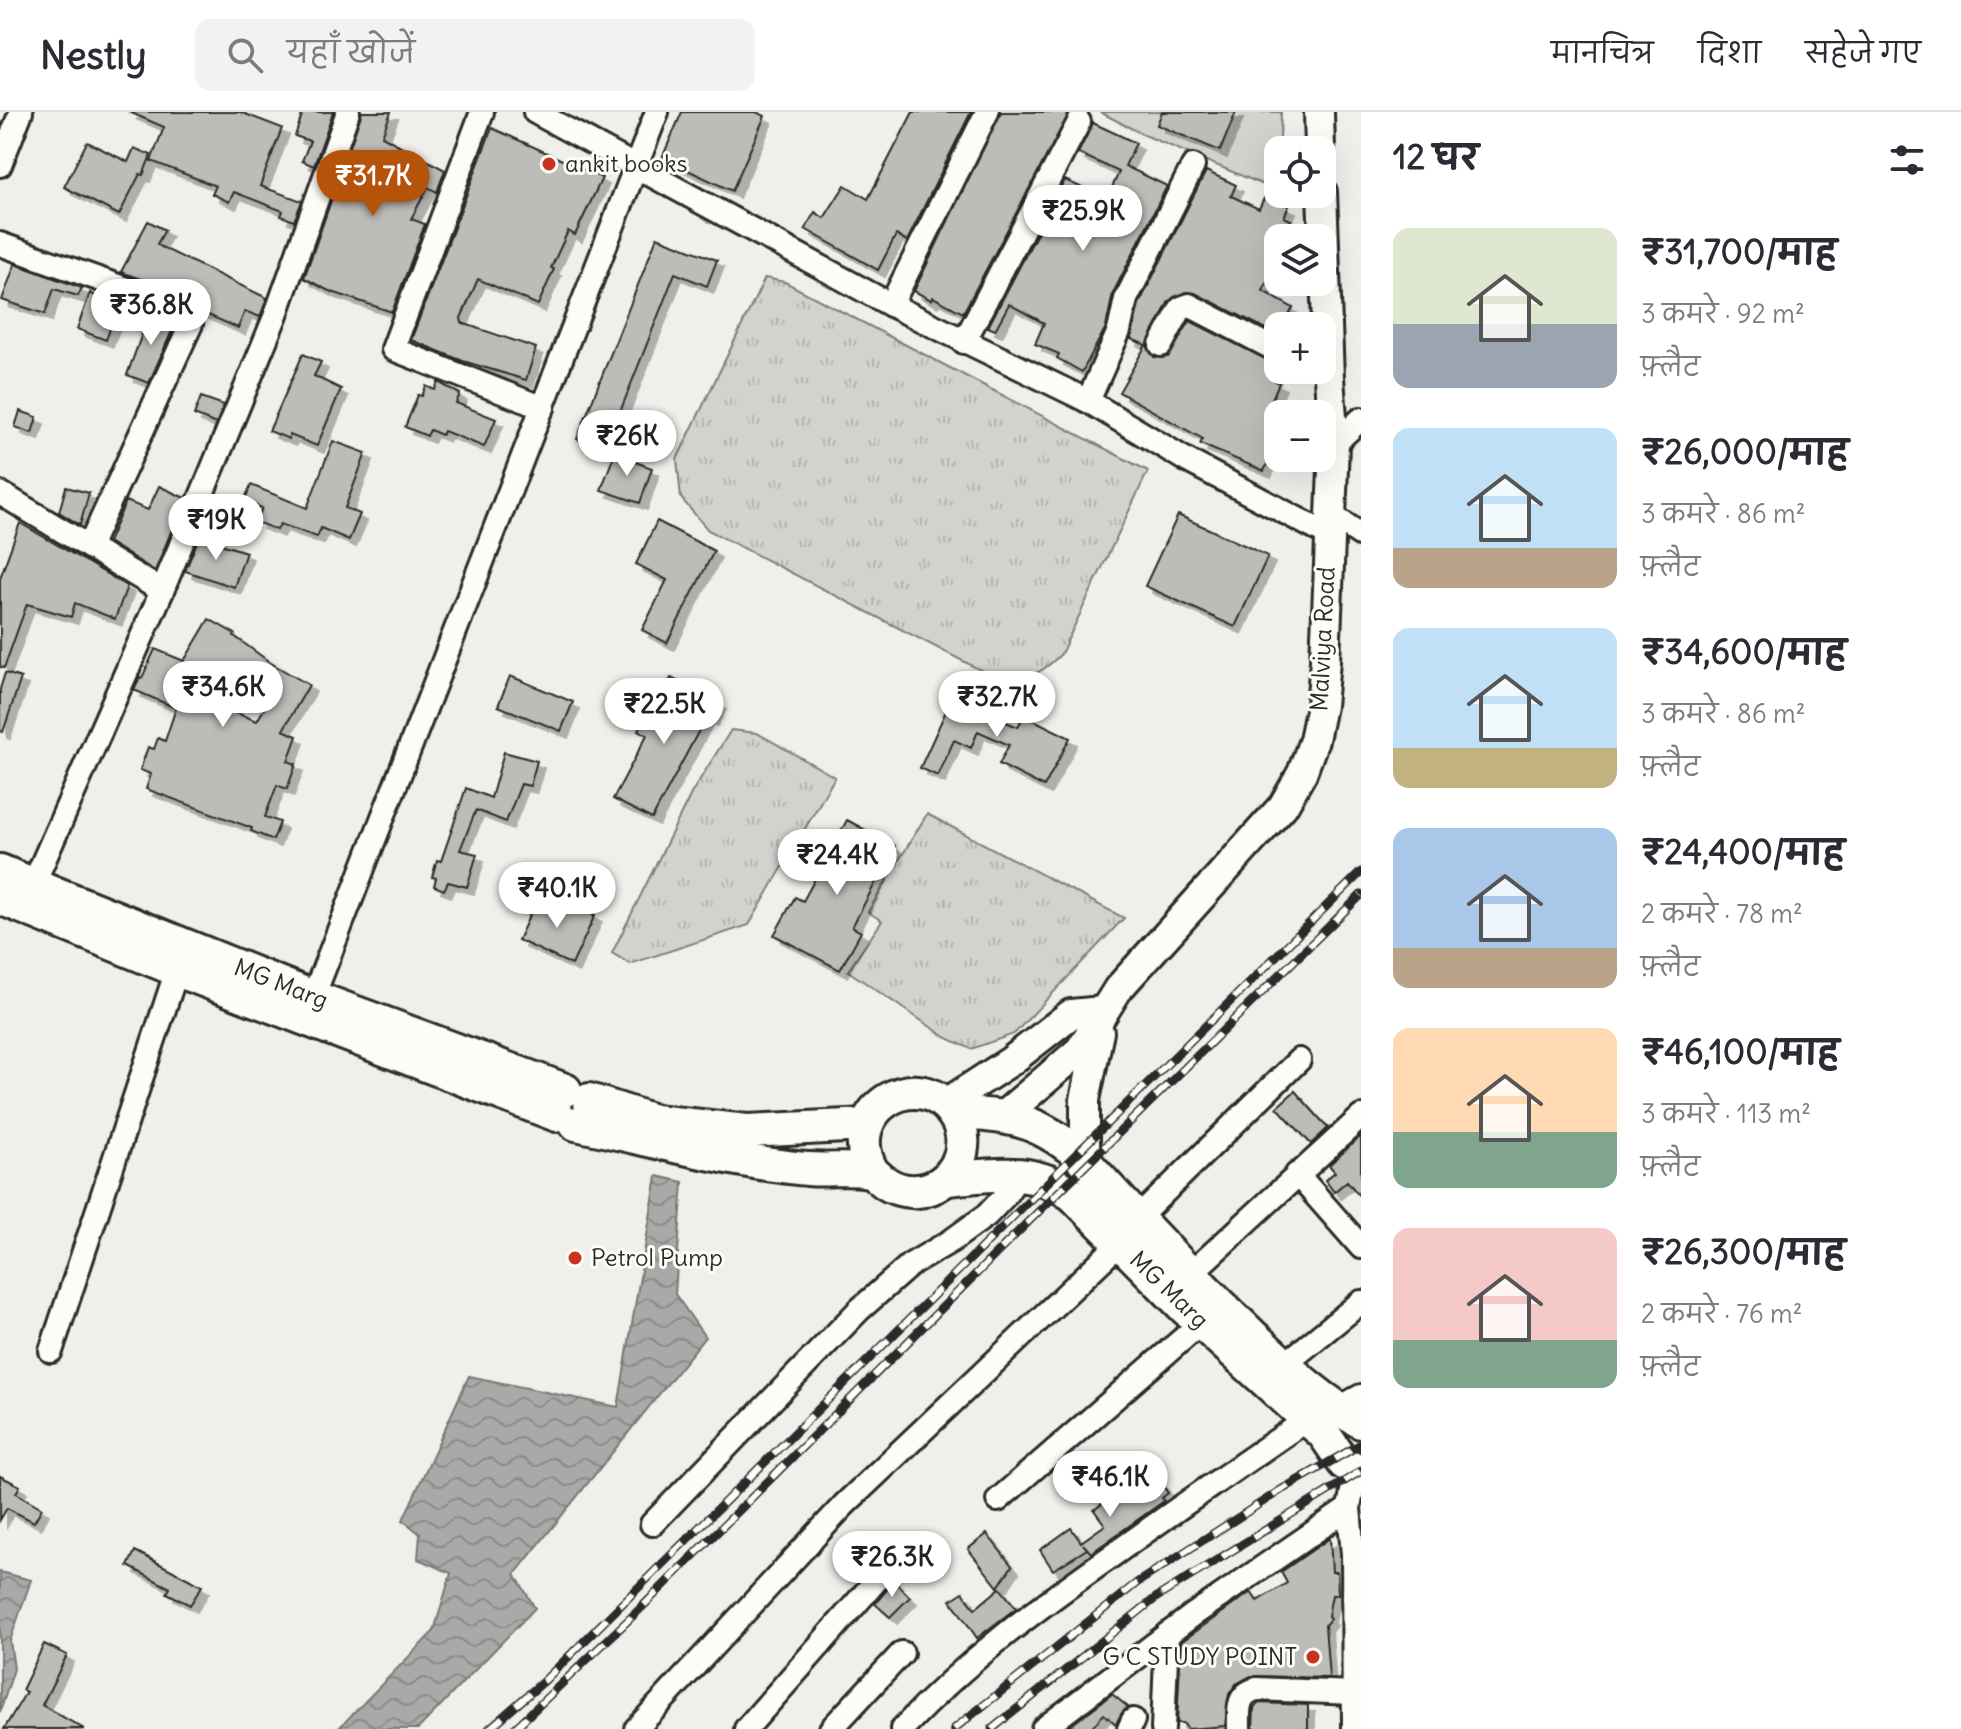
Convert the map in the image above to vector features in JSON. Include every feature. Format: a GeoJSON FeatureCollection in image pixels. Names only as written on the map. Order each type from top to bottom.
{"type":"FeatureCollection","features":[{"type":"Feature","properties":{"kind":"main road","name":"MG Marg"},"geometry":{"type":"LineString","coordinates":[[0,871],[313,997],[572,1107],[654,1121],[747,1131],[866,1125]]}},
{"type":"Feature","properties":{"kind":"main road"},"geometry":{"type":"LineString","coordinates":[[0,898],[177,970],[572,1107],[750,1161],[807,1169],[872,1171]]}},
{"type":"Feature","properties":{"kind":"main road"},"geometry":{"type":"LineString","coordinates":[[924,1093],[949,1108],[962,1135],[960,1159],[947,1179],[937,1185],[914,1192],[891,1186],[872,1171],[863,1149],[866,1125],[879,1105],[900,1094],[924,1093]]}},
{"type":"Feature","properties":{"kind":"main road","name":"MG Marg"},"geometry":{"type":"LineString","coordinates":[[949,1108],[1026,1121],[1055,1136],[1085,1162],[1129,1231],[1201,1323],[1342,1412]]}},
{"type":"Feature","properties":{"kind":"main road","name":"MG Marg"},"geometry":{"type":"LineString","coordinates":[[947,1179],[1019,1175],[1038,1177],[1060,1186],[1189,1275],[1284,1365],[1342,1412]]}},
{"type":"Feature","properties":{"kind":"main road","name":"MG Marg"},"geometry":{"type":"LineString","coordinates":[[1342,1412],[1324,1434],[1344,1463],[1358,1471]]}},
{"type":"Feature","properties":{"kind":"street"},"geometry":{"type":"LineString","coordinates":[[0,165],[21,112]]}},
{"type":"Feature","properties":{"kind":"street"},"geometry":{"type":"LineString","coordinates":[[33,885],[162,591],[275,317],[348,112]]}},
{"type":"Feature","properties":{"kind":"street"},"geometry":{"type":"LineString","coordinates":[[482,112],[393,349],[543,408]]}},
{"type":"Feature","properties":{"kind":"street"},"geometry":{"type":"LineString","coordinates":[[535,112],[891,305],[1088,401],[1188,461],[1329,525],[1361,535]]}},
{"type":"Feature","properties":{"kind":"street"},"geometry":{"type":"LineString","coordinates":[[313,997],[657,112]]}},
{"type":"Feature","properties":{"kind":"street"},"geometry":{"type":"LineString","coordinates":[[891,305],[987,112]]}},
{"type":"Feature","properties":{"kind":"street"},"geometry":{"type":"LineString","coordinates":[[1319,112],[1320,136]]}},
{"type":"Feature","properties":{"kind":"street"},"geometry":{"type":"LineString","coordinates":[[964,342],[1079,122]]}},
{"type":"Feature","properties":{"kind":"street"},"geometry":{"type":"LineString","coordinates":[[1088,401],[1119,331],[1126,299],[1193,166]]}},
{"type":"Feature","properties":{"kind":"street","name":"Malviya Road"},"geometry":{"type":"LineString","coordinates":[[1322,208],[1322,312]]}},
{"type":"Feature","properties":{"kind":"street"},"geometry":{"type":"LineString","coordinates":[[0,244],[177,307],[186,314],[191,324],[89,547]]}},
{"type":"Feature","properties":{"kind":"street"},"geometry":{"type":"LineString","coordinates":[[1161,345],[1181,308],[1189,305],[1264,344]]}},
{"type":"Feature","properties":{"kind":"street"},"geometry":{"type":"LineString","coordinates":[[1336,442],[1361,419]]}},
{"type":"Feature","properties":{"kind":"street","name":"Malviya Road"},"geometry":{"type":"LineString","coordinates":[[1003,1116],[1080,1050],[1118,989],[1283,806],[1302,773],[1314,740],[1321,706],[1332,472]]}},
{"type":"Feature","properties":{"kind":"street"},"geometry":{"type":"LineString","coordinates":[[0,493],[162,591]]}},
{"type":"Feature","properties":{"kind":"street"},"geometry":{"type":"LineString","coordinates":[[51,1351],[177,970]]}},
{"type":"Feature","properties":{"kind":"street"},"geometry":{"type":"LineString","coordinates":[[949,1108],[1071,1014],[1103,1011],[1085,1100],[1085,1162]]}},
{"type":"Feature","properties":{"kind":"street"},"geometry":{"type":"LineString","coordinates":[[636,1729],[844,1505],[1129,1231],[1299,1060]]}},
{"type":"Feature","properties":{"kind":"street"},"geometry":{"type":"LineString","coordinates":[[1189,1275],[1361,1117]]}},
{"type":"Feature","properties":{"kind":"street"},"geometry":{"type":"LineString","coordinates":[[1297,1174],[1361,1247]]}},
{"type":"Feature","properties":{"kind":"street"},"geometry":{"type":"LineString","coordinates":[[652,1524],[859,1310],[910,1265],[987,1215],[1019,1175]]}},
{"type":"Feature","properties":{"kind":"street"},"geometry":{"type":"LineString","coordinates":[[1284,1365],[1361,1302]]}},
{"type":"Feature","properties":{"kind":"street"},"geometry":{"type":"LineString","coordinates":[[998,1500],[1201,1323]]}},
{"type":"Feature","properties":{"kind":"street"},"geometry":{"type":"LineString","coordinates":[[902,1729],[1015,1625],[1206,1488],[1342,1412]]}},
{"type":"Feature","properties":{"kind":"street"},"geometry":{"type":"LineString","coordinates":[[1354,1729],[1357,1554],[1349,1508],[1358,1471]]}},
{"type":"Feature","properties":{"kind":"street"},"geometry":{"type":"LineString","coordinates":[[1043,1729],[1167,1634],[1349,1508]]}},
{"type":"Feature","properties":{"kind":"street"},"geometry":{"type":"LineString","coordinates":[[746,1729],[882,1574]]}},
{"type":"Feature","properties":{"kind":"street"},"geometry":{"type":"LineString","coordinates":[[1163,1729],[1167,1634]]}},
{"type":"Feature","properties":{"kind":"street"},"geometry":{"type":"LineString","coordinates":[[831,1729],[902,1653]]}},
{"type":"Feature","properties":{"kind":"street"},"geometry":{"type":"LineString","coordinates":[[1239,1729],[1239,1702],[1247,1692],[1256,1689],[1354,1693]]}},
{"type":"Feature","properties":{"kind":"green space"},"geometry":{"type":"Polygon","coordinates":[[[1100,112],[1281,112],[1280,136],[1264,136],[1264,185],[1142,134],[1100,112]]]}},
{"type":"Feature","properties":{"kind":"green space"},"geometry":{"type":"Polygon","coordinates":[[[765,278],[785,282],[1148,471],[1061,654],[1044,669],[1021,677],[990,675],[708,530],[681,498],[677,459],[765,278]]]}},
{"type":"Feature","properties":{"kind":"green space"},"geometry":{"type":"Polygon","coordinates":[[[731,730],[757,733],[835,777],[749,925],[630,964],[612,953],[692,792],[731,730]]]}},
{"type":"Feature","properties":{"kind":"green space"},"geometry":{"type":"Polygon","coordinates":[[[927,814],[1124,918],[1014,1034],[971,1049],[947,1038],[848,971],[882,921],[868,912],[927,814]]]}},
{"type":"Feature","properties":{"kind":"water"},"geometry":{"type":"Polygon","coordinates":[[[657,1176],[683,1182],[675,1294],[705,1337],[515,1574],[535,1608],[418,1729],[338,1729],[434,1631],[451,1573],[418,1559],[420,1534],[403,1520],[469,1376],[618,1407],[657,1176]]]}},
{"type":"Feature","properties":{"kind":"water"},"geometry":{"type":"Polygon","coordinates":[[[0,1572],[31,1580],[10,1641],[14,1669],[0,1712],[0,1572]]]}},
{"type":"Feature","properties":{"kind":"building"},"geometry":{"type":"Polygon","coordinates":[[[129,112],[240,112],[282,128],[260,186],[302,201],[294,221],[281,216],[283,211],[234,192],[229,202],[212,194],[216,186],[151,161],[164,127],[129,112]]]}},
{"type":"Feature","properties":{"kind":"building"},"geometry":{"type":"Polygon","coordinates":[[[303,112],[333,112],[314,166],[302,161],[310,141],[295,136],[303,112]]]}},
{"type":"Feature","properties":{"kind":"building"},"geometry":{"type":"Polygon","coordinates":[[[362,112],[391,112],[382,136],[445,170],[437,192],[428,187],[411,219],[425,224],[392,312],[329,291],[304,278],[362,112]]]}},
{"type":"Feature","properties":{"kind":"building"},"geometry":{"type":"Polygon","coordinates":[[[682,112],[756,112],[765,116],[732,191],[662,158],[682,112]]]}},
{"type":"Feature","properties":{"kind":"building"},"geometry":{"type":"Polygon","coordinates":[[[913,112],[971,112],[907,241],[896,235],[878,270],[805,229],[815,212],[824,218],[845,185],[868,199],[913,112]]]}},
{"type":"Feature","properties":{"kind":"building"},"geometry":{"type":"Polygon","coordinates":[[[1001,112],[1070,112],[963,313],[914,291],[1001,112]]]}},
{"type":"Feature","properties":{"kind":"building"},"geometry":{"type":"Polygon","coordinates":[[[1162,112],[1236,112],[1220,151],[1157,125],[1162,112]]]}},
{"type":"Feature","properties":{"kind":"building"},"geometry":{"type":"Polygon","coordinates":[[[1093,123],[1136,143],[1125,166],[1167,186],[1113,293],[1106,327],[1082,372],[1057,358],[1059,354],[1035,344],[1044,323],[1009,304],[995,330],[988,327],[1065,180],[1107,199],[1119,172],[1078,153],[1093,123]]]}},
{"type":"Feature","properties":{"kind":"building"},"geometry":{"type":"Polygon","coordinates":[[[492,128],[602,178],[575,235],[568,231],[538,305],[478,279],[461,318],[462,323],[536,348],[526,380],[463,361],[411,340],[492,128]]]}},
{"type":"Feature","properties":{"kind":"building"},"geometry":{"type":"Polygon","coordinates":[[[87,142],[128,162],[134,148],[151,155],[119,215],[64,187],[87,142]]]}},
{"type":"Feature","properties":{"kind":"building"},"geometry":{"type":"Polygon","coordinates":[[[1206,171],[1236,185],[1231,196],[1259,209],[1264,198],[1264,208],[1288,208],[1284,217],[1291,220],[1289,224],[1264,224],[1263,291],[1264,296],[1272,296],[1293,308],[1291,312],[1264,312],[1264,328],[1195,293],[1185,292],[1169,301],[1147,346],[1154,357],[1168,357],[1190,321],[1264,358],[1264,384],[1279,384],[1272,400],[1264,400],[1264,471],[1200,444],[1203,439],[1119,392],[1146,345],[1131,339],[1139,304],[1206,171]]]}},
{"type":"Feature","properties":{"kind":"building"},"geometry":{"type":"Polygon","coordinates":[[[148,221],[165,230],[157,244],[161,247],[267,298],[260,317],[245,311],[238,328],[201,312],[195,303],[182,294],[121,272],[148,221]]]}},
{"type":"Feature","properties":{"kind":"building"},"geometry":{"type":"Polygon","coordinates":[[[657,237],[717,260],[707,286],[675,273],[605,450],[577,439],[657,237]]]}},
{"type":"Feature","properties":{"kind":"building"},"geometry":{"type":"Polygon","coordinates":[[[15,264],[82,288],[78,296],[54,289],[45,314],[2,300],[15,264]]]}},
{"type":"Feature","properties":{"kind":"building"},"geometry":{"type":"Polygon","coordinates":[[[90,293],[105,301],[107,297],[120,302],[106,340],[77,329],[90,293]]]}},
{"type":"Feature","properties":{"kind":"building"},"geometry":{"type":"Polygon","coordinates":[[[150,312],[175,324],[149,383],[127,375],[150,312]]]}},
{"type":"Feature","properties":{"kind":"building"},"geometry":{"type":"Polygon","coordinates":[[[303,354],[321,362],[314,376],[341,389],[317,446],[290,435],[289,439],[269,431],[303,354]]]}},
{"type":"Feature","properties":{"kind":"building"},"geometry":{"type":"Polygon","coordinates":[[[438,382],[460,394],[456,403],[496,419],[484,447],[444,431],[442,435],[430,430],[427,436],[405,427],[418,395],[422,396],[426,386],[435,390],[438,382]]]}},
{"type":"Feature","properties":{"kind":"building"},"geometry":{"type":"Polygon","coordinates":[[[201,397],[224,405],[216,424],[194,415],[201,397]]]}},
{"type":"Feature","properties":{"kind":"building"},"geometry":{"type":"Polygon","coordinates":[[[20,411],[37,417],[32,433],[15,427],[20,411]]]}},
{"type":"Feature","properties":{"kind":"building"},"geometry":{"type":"Polygon","coordinates":[[[333,441],[366,453],[345,508],[360,514],[349,540],[321,528],[317,537],[280,524],[277,530],[256,522],[262,508],[244,501],[251,485],[307,508],[333,441]]]}},
{"type":"Feature","properties":{"kind":"building"},"geometry":{"type":"Polygon","coordinates":[[[616,450],[631,456],[630,460],[652,468],[640,503],[601,490],[616,450]]]}},
{"type":"Feature","properties":{"kind":"building"},"geometry":{"type":"Polygon","coordinates":[[[159,486],[185,498],[155,571],[108,542],[126,501],[148,510],[159,486]]]}},
{"type":"Feature","properties":{"kind":"building"},"geometry":{"type":"Polygon","coordinates":[[[66,487],[89,493],[80,525],[59,512],[66,487]]]}},
{"type":"Feature","properties":{"kind":"building"},"geometry":{"type":"Polygon","coordinates":[[[1178,515],[1268,556],[1235,627],[1145,586],[1178,515]]]}},
{"type":"Feature","properties":{"kind":"building"},"geometry":{"type":"Polygon","coordinates":[[[657,521],[714,551],[667,643],[642,630],[667,580],[636,564],[657,521]]]}},
{"type":"Feature","properties":{"kind":"building"},"geometry":{"type":"Polygon","coordinates":[[[20,523],[127,586],[115,619],[75,603],[71,617],[27,604],[4,668],[0,667],[0,578],[20,523]]]}},
{"type":"Feature","properties":{"kind":"building"},"geometry":{"type":"Polygon","coordinates":[[[199,537],[246,552],[234,587],[185,571],[199,537]]]}},
{"type":"Feature","properties":{"kind":"building"},"geometry":{"type":"Polygon","coordinates":[[[209,619],[235,634],[271,663],[309,685],[283,730],[297,736],[288,761],[296,764],[287,789],[277,785],[265,817],[280,822],[273,840],[251,831],[252,828],[146,789],[151,774],[140,770],[148,747],[154,749],[158,738],[165,741],[176,708],[134,690],[155,649],[184,661],[209,619]],[[246,677],[223,708],[257,721],[272,695],[246,677]]]}},
{"type":"Feature","properties":{"kind":"building"},"geometry":{"type":"Polygon","coordinates":[[[5,673],[21,678],[3,732],[0,731],[0,689],[5,673]]]}},
{"type":"Feature","properties":{"kind":"building"},"geometry":{"type":"Polygon","coordinates":[[[510,676],[573,702],[561,731],[498,706],[510,676]]]}},
{"type":"Feature","properties":{"kind":"building"},"geometry":{"type":"Polygon","coordinates":[[[671,678],[719,703],[710,719],[706,717],[652,819],[613,799],[647,735],[638,730],[652,702],[657,705],[671,678]]]}},
{"type":"Feature","properties":{"kind":"building"},"geometry":{"type":"Polygon","coordinates":[[[956,689],[988,703],[984,713],[1018,727],[1024,715],[1070,738],[1044,787],[999,764],[1009,745],[978,731],[971,748],[954,740],[938,776],[920,768],[956,689]]]}},
{"type":"Feature","properties":{"kind":"building"},"geometry":{"type":"Polygon","coordinates":[[[504,752],[537,761],[530,786],[521,784],[506,822],[476,810],[460,850],[477,854],[467,887],[448,882],[444,890],[434,886],[436,878],[432,877],[437,860],[441,861],[466,788],[491,798],[504,752]]]}},
{"type":"Feature","properties":{"kind":"building"},"geometry":{"type":"Polygon","coordinates":[[[847,820],[895,846],[852,927],[861,932],[840,970],[774,935],[795,897],[803,901],[847,820]]]}},
{"type":"Feature","properties":{"kind":"building"},"geometry":{"type":"Polygon","coordinates":[[[561,899],[595,915],[572,965],[518,940],[536,901],[556,911],[561,899]]]}},
{"type":"Feature","properties":{"kind":"building"},"geometry":{"type":"Polygon","coordinates":[[[1295,1091],[1328,1128],[1311,1144],[1277,1107],[1295,1091]]]}},
{"type":"Feature","properties":{"kind":"building"},"geometry":{"type":"Polygon","coordinates":[[[1361,1136],[1361,1198],[1347,1181],[1334,1192],[1325,1180],[1335,1172],[1329,1165],[1361,1136]]]}},
{"type":"Feature","properties":{"kind":"building"},"geometry":{"type":"Polygon","coordinates":[[[1150,1468],[1168,1493],[1162,1498],[1164,1501],[1091,1553],[1083,1544],[1087,1549],[1053,1570],[1040,1550],[1071,1528],[1081,1542],[1105,1525],[1094,1510],[1150,1468]]]}},
{"type":"Feature","properties":{"kind":"building"},"geometry":{"type":"Polygon","coordinates":[[[0,1476],[20,1486],[16,1493],[42,1508],[34,1522],[7,1508],[0,1520],[0,1476]]]}},
{"type":"Feature","properties":{"kind":"building"},"geometry":{"type":"Polygon","coordinates":[[[987,1534],[1012,1566],[998,1587],[968,1549],[987,1534]]]}},
{"type":"Feature","properties":{"kind":"building"},"geometry":{"type":"Polygon","coordinates":[[[1330,1538],[1332,1572],[1337,1572],[1338,1595],[1332,1595],[1330,1619],[1325,1625],[1329,1678],[1251,1676],[1236,1684],[1229,1694],[1225,1726],[1188,1729],[1183,1723],[1177,1723],[1181,1642],[1251,1592],[1257,1601],[1287,1583],[1281,1572],[1330,1538]]]}},
{"type":"Feature","properties":{"kind":"building"},"geometry":{"type":"Polygon","coordinates":[[[135,1551],[202,1586],[190,1605],[167,1593],[170,1588],[128,1566],[135,1551]]]}},
{"type":"Feature","properties":{"kind":"building"},"geometry":{"type":"Polygon","coordinates":[[[894,1581],[910,1597],[890,1617],[875,1604],[894,1581]]]}},
{"type":"Feature","properties":{"kind":"building"},"geometry":{"type":"Polygon","coordinates":[[[1000,1588],[1016,1608],[977,1638],[951,1600],[963,1592],[975,1609],[1000,1588]]]}},
{"type":"Feature","properties":{"kind":"building"},"geometry":{"type":"Polygon","coordinates":[[[44,1644],[67,1655],[42,1705],[84,1729],[4,1729],[26,1692],[22,1690],[44,1644]]]}},
{"type":"Feature","properties":{"kind":"building"},"geometry":{"type":"Polygon","coordinates":[[[1112,1694],[1128,1707],[1116,1724],[1104,1714],[1090,1729],[1066,1729],[1112,1694]]]}},
{"type":"Feature","properties":{"kind":"building"},"geometry":{"type":"Polygon","coordinates":[[[1259,1703],[1308,1705],[1308,1729],[1253,1729],[1254,1708],[1259,1703]]]}},
{"type":"Feature","properties":{"kind":"railway"},"geometry":{"type":"LineString","coordinates":[[489,1729],[545,1680],[1361,872]]}},
{"type":"Feature","properties":{"kind":"railway"},"geometry":{"type":"LineString","coordinates":[[514,1729],[642,1607],[1361,895]]}},
{"type":"Feature","properties":{"kind":"railway"},"geometry":{"type":"LineString","coordinates":[[954,1729],[1138,1582],[1281,1490],[1361,1444]]}},
{"type":"Feature","properties":{"kind":"railway"},"geometry":{"type":"LineString","coordinates":[[992,1729],[1157,1597],[1361,1471]]}},
{"type":"Feature","properties":{"kind":"place","name":"ankit books"},"geometry":{"type":"Point","coordinates":[549,164]}},
{"type":"Feature","properties":{"kind":"place","name":"Petrol Pump"},"geometry":{"type":"Point","coordinates":[575,1258]}},
{"type":"Feature","properties":{"kind":"place","name":"G C STUDY POINT"},"geometry":{"type":"Point","coordinates":[1313,1657]}}]}
